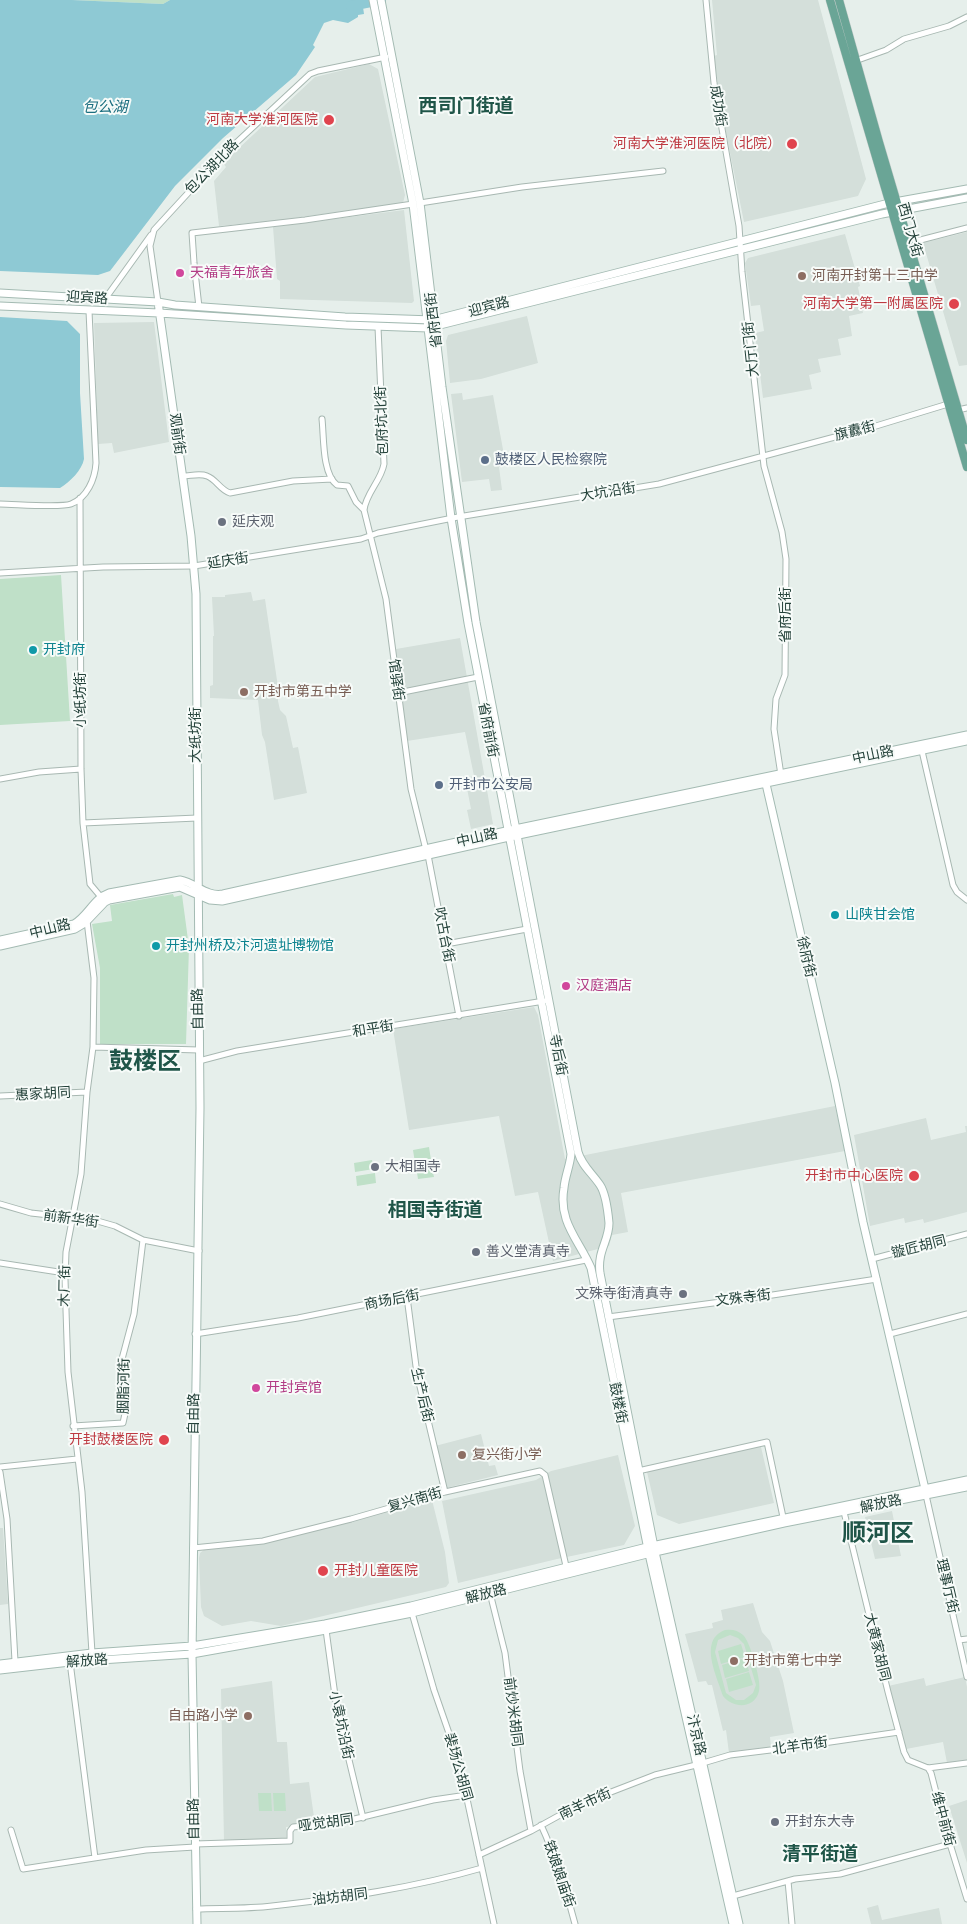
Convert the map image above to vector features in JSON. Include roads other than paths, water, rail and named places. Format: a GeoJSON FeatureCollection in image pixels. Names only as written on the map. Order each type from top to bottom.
{"type":"FeatureCollection","features":[{"type":"Feature","properties":{"kind":"main road"},"geometry":{"type":"LineString","coordinates":[[373,0],[381,21]]}},
{"type":"Feature","properties":{"kind":"main road"},"geometry":{"type":"LineString","coordinates":[[381,0],[381,21]]}},
{"type":"Feature","properties":{"kind":"main road","name":"西门大街"},"geometry":{"type":"LineString","coordinates":[[830,0],[894,207],[909,243],[967,440]]}},
{"type":"Feature","properties":{"kind":"main road","name":"西门大街"},"geometry":{"type":"LineString","coordinates":[[839,0],[894,207],[967,468]]}},
{"type":"Feature","properties":{"kind":"main road","name":"省府西街"},"geometry":{"type":"LineString","coordinates":[[381,21],[417,203],[451,518],[472,622]]}},
{"type":"Feature","properties":{"kind":"main road","name":"迎宾路"},"geometry":{"type":"LineString","coordinates":[[0,306],[159,313],[378,327],[430,324],[967,189]]}},
{"type":"Feature","properties":{"kind":"main road","name":"迎宾路"},"geometry":{"type":"LineString","coordinates":[[894,207],[967,198]]}},
{"type":"Feature","properties":{"kind":"main road","name":"迎宾路"},"geometry":{"type":"LineString","coordinates":[[0,293],[158,302],[199,307],[430,324]]}},
{"type":"Feature","properties":{"kind":"main road","name":"观前街"},"geometry":{"type":"LineString","coordinates":[[158,302],[194,566]]}},
{"type":"Feature","properties":{"kind":"main road","name":"省府西街"},"geometry":{"type":"LineString","coordinates":[[430,324],[459,517],[472,622]]}},
{"type":"Feature","properties":{"kind":"main road","name":"大纸坊街"},"geometry":{"type":"LineString","coordinates":[[194,566],[197,904]]}},
{"type":"Feature","properties":{"kind":"main road","name":"省府前街"},"geometry":{"type":"LineString","coordinates":[[472,622],[478,677],[512,833]]}},
{"type":"Feature","properties":{"kind":"main road","name":"省府前街"},"geometry":{"type":"LineString","coordinates":[[472,622],[512,833]]}},
{"type":"Feature","properties":{"kind":"main road","name":"中山路"},"geometry":{"type":"LineString","coordinates":[[0,940],[74,924],[101,897],[109,893],[177,880],[186,882],[213,901],[222,901],[512,833],[967,735]]}},
{"type":"Feature","properties":{"kind":"main road","name":"中山路"},"geometry":{"type":"LineString","coordinates":[[512,833],[766,784],[967,741]]}},
{"type":"Feature","properties":{"kind":"main road","name":"徐府街"},"geometry":{"type":"LineString","coordinates":[[766,784],[846,1131],[876,1278],[925,1492]]}},
{"type":"Feature","properties":{"kind":"main road","name":"寺后街"},"geometry":{"type":"LineString","coordinates":[[512,833],[527,929],[578,1152],[582,1162],[601,1185],[604,1192],[609,1227],[600,1255],[600,1273]]}},
{"type":"Feature","properties":{"kind":"main road","name":"寺后街"},"geometry":{"type":"LineString","coordinates":[[512,833],[571,1154],[569,1172],[564,1187],[565,1215],[571,1233],[582,1249],[586,1260]]}},
{"type":"Feature","properties":{"kind":"main road","name":"中山路"},"geometry":{"type":"LineString","coordinates":[[0,946],[74,929],[87,921],[109,900],[178,887],[197,891]]}},
{"type":"Feature","properties":{"kind":"main road","name":"自由路"},"geometry":{"type":"LineString","coordinates":[[197,904],[199,1251],[196,1334],[192,1650],[197,1924]]}},
{"type":"Feature","properties":{"kind":"main road","name":"鼓楼街"},"geometry":{"type":"LineString","coordinates":[[586,1260],[591,1268],[651,1549]]}},
{"type":"Feature","properties":{"kind":"main road","name":"鼓楼街"},"geometry":{"type":"LineString","coordinates":[[600,1273],[651,1549]]}},
{"type":"Feature","properties":{"kind":"main road","name":"解放路"},"geometry":{"type":"LineString","coordinates":[[0,1664],[92,1653],[192,1650],[382,1612],[566,1566],[844,1512],[967,1480]]}},
{"type":"Feature","properties":{"kind":"main road","name":"解放路"},"geometry":{"type":"LineString","coordinates":[[0,1670],[192,1650],[326,1630],[412,1613],[490,1594],[651,1549],[783,1517],[925,1492],[967,1487]]}},
{"type":"Feature","properties":{"kind":"main road","name":"汴京路"},"geometry":{"type":"LineString","coordinates":[[651,1549],[699,1764],[732,1924]]}},
{"type":"Feature","properties":{"kind":"main road","name":"汴京路"},"geometry":{"type":"LineString","coordinates":[[699,1764],[739,1924]]}},
{"type":"Feature","properties":{"kind":"street","name":"成功街"},"geometry":{"type":"LineString","coordinates":[[706,0],[714,83],[741,245]]}},
{"type":"Feature","properties":{"kind":"street"},"geometry":{"type":"LineString","coordinates":[[855,61],[886,50],[904,40],[949,26],[967,18]]}},
{"type":"Feature","properties":{"kind":"street","name":"包公湖北路"},"geometry":{"type":"LineString","coordinates":[[105,299],[154,230],[222,154],[310,74],[318,70],[388,57]]}},
{"type":"Feature","properties":{"kind":"street"},"geometry":{"type":"LineString","coordinates":[[199,307],[192,233],[305,220],[522,187],[663,171]]}},
{"type":"Feature","properties":{"kind":"street"},"geometry":{"type":"LineString","coordinates":[[909,243],[967,228]]}},
{"type":"Feature","properties":{"kind":"street"},"geometry":{"type":"LineString","coordinates":[[154,230],[150,246],[158,302]]}},
{"type":"Feature","properties":{"kind":"street","name":"大厅门街"},"geometry":{"type":"LineString","coordinates":[[741,245],[742,272],[762,456]]}},
{"type":"Feature","properties":{"kind":"street"},"geometry":{"type":"LineString","coordinates":[[0,504],[67,505],[80,498],[92,484],[96,463],[88,311]]}},
{"type":"Feature","properties":{"kind":"street","name":"包府坑北街"},"geometry":{"type":"LineString","coordinates":[[364,510],[366,502],[382,473],[384,464],[378,327]]}},
{"type":"Feature","properties":{"kind":"street","name":"旗纛街"},"geometry":{"type":"LineString","coordinates":[[762,456],[876,426],[948,404]]}},
{"type":"Feature","properties":{"kind":"street"},"geometry":{"type":"LineString","coordinates":[[958,410],[967,408]]}},
{"type":"Feature","properties":{"kind":"street"},"geometry":{"type":"LineString","coordinates":[[322,419],[326,466],[332,479],[337,485],[348,486],[356,502],[364,510]]}},
{"type":"Feature","properties":{"kind":"street","name":"大坑沿街"},"geometry":{"type":"LineString","coordinates":[[451,518],[659,484],[762,456]]}},
{"type":"Feature","properties":{"kind":"street","name":"省府后街"},"geometry":{"type":"LineString","coordinates":[[762,456],[782,532],[786,558],[786,675],[776,699],[774,729],[781,775]]}},
{"type":"Feature","properties":{"kind":"street"},"geometry":{"type":"LineString","coordinates":[[183,476],[206,475],[225,492],[230,493],[293,481],[332,479]]}},
{"type":"Feature","properties":{"kind":"street","name":"小纸坊街"},"geometry":{"type":"LineString","coordinates":[[80,498],[82,568],[81,769],[83,823],[90,884],[101,897]]}},
{"type":"Feature","properties":{"kind":"street","name":"馆驿街"},"geometry":{"type":"LineString","coordinates":[[364,510],[386,599],[412,789],[427,852]]}},
{"type":"Feature","properties":{"kind":"street","name":"延庆街"},"geometry":{"type":"LineString","coordinates":[[0,574],[82,568],[194,566],[332,544],[451,518]]}},
{"type":"Feature","properties":{"kind":"street"},"geometry":{"type":"LineString","coordinates":[[398,693],[478,677]]}},
{"type":"Feature","properties":{"kind":"street"},"geometry":{"type":"LineString","coordinates":[[922,751],[953,885],[957,892],[967,900]]}},
{"type":"Feature","properties":{"kind":"street"},"geometry":{"type":"LineString","coordinates":[[0,779],[39,772],[81,769]]}},
{"type":"Feature","properties":{"kind":"street"},"geometry":{"type":"LineString","coordinates":[[83,823],[197,818]]}},
{"type":"Feature","properties":{"kind":"street","name":"吹古台街"},"geometry":{"type":"LineString","coordinates":[[427,852],[459,1016]]}},
{"type":"Feature","properties":{"kind":"street","name":"木厂街"},"geometry":{"type":"LineString","coordinates":[[87,921],[94,978],[93,1048],[87,1092],[81,1174],[71,1218],[66,1252],[65,1322],[73,1426],[82,1492],[92,1653]]}},
{"type":"Feature","properties":{"kind":"street"},"geometry":{"type":"LineString","coordinates":[[446,944],[527,929]]}},
{"type":"Feature","properties":{"kind":"street","name":"和平街"},"geometry":{"type":"LineString","coordinates":[[199,1061],[237,1051],[544,1001]]}},
{"type":"Feature","properties":{"kind":"street"},"geometry":{"type":"LineString","coordinates":[[93,1048],[199,1050]]}},
{"type":"Feature","properties":{"kind":"street","name":"惠家胡同"},"geometry":{"type":"LineString","coordinates":[[0,1096],[87,1092]]}},
{"type":"Feature","properties":{"kind":"street","name":"前新华街"},"geometry":{"type":"LineString","coordinates":[[0,1204],[31,1213],[94,1220],[115,1226],[143,1240],[199,1251]]}},
{"type":"Feature","properties":{"kind":"street","name":"镟匠胡同"},"geometry":{"type":"LineString","coordinates":[[872,1259],[967,1234]]}},
{"type":"Feature","properties":{"kind":"street","name":"胭脂河街"},"geometry":{"type":"LineString","coordinates":[[73,1426],[123,1424],[126,1408],[122,1359],[134,1314],[143,1240]]}},
{"type":"Feature","properties":{"kind":"street","name":"商场后街"},"geometry":{"type":"LineString","coordinates":[[196,1334],[407,1298],[586,1260]]}},
{"type":"Feature","properties":{"kind":"street"},"geometry":{"type":"LineString","coordinates":[[0,1264],[65,1273]]}},
{"type":"Feature","properties":{"kind":"street","name":"文殊寺街"},"geometry":{"type":"LineString","coordinates":[[608,1317],[766,1296],[876,1278]]}},
{"type":"Feature","properties":{"kind":"street","name":"生产后街"},"geometry":{"type":"LineString","coordinates":[[407,1298],[416,1374],[445,1492]]}},
{"type":"Feature","properties":{"kind":"street"},"geometry":{"type":"LineString","coordinates":[[890,1334],[967,1314]]}},
{"type":"Feature","properties":{"kind":"street"},"geometry":{"type":"LineString","coordinates":[[638,1471],[767,1442],[783,1517]]}},
{"type":"Feature","properties":{"kind":"street"},"geometry":{"type":"LineString","coordinates":[[0,1467],[26,1466],[78,1458]]}},
{"type":"Feature","properties":{"kind":"street","name":"复兴南街"},"geometry":{"type":"LineString","coordinates":[[193,1548],[262,1541],[351,1519],[445,1492],[540,1471],[545,1475],[566,1566]]}},
{"type":"Feature","properties":{"kind":"street"},"geometry":{"type":"LineString","coordinates":[[0,1472],[8,1519],[15,1661]]}},
{"type":"Feature","properties":{"kind":"street","name":"理事厅街"},"geometry":{"type":"LineString","coordinates":[[925,1492],[967,1677]]}},
{"type":"Feature","properties":{"kind":"street","name":"大黄家胡同"},"geometry":{"type":"LineString","coordinates":[[844,1512],[899,1732],[908,1760],[928,1768]]}},
{"type":"Feature","properties":{"kind":"street","name":"前炒米胡同"},"geometry":{"type":"LineString","coordinates":[[490,1594],[505,1654],[520,1771],[531,1830]]}},
{"type":"Feature","properties":{"kind":"street","name":"裴场公胡同"},"geometry":{"type":"LineString","coordinates":[[412,1613],[434,1690],[459,1762],[494,1924]]}},
{"type":"Feature","properties":{"kind":"street","name":"小袁坑沿街"},"geometry":{"type":"LineString","coordinates":[[326,1630],[337,1710],[363,1818]]}},
{"type":"Feature","properties":{"kind":"street"},"geometry":{"type":"LineString","coordinates":[[959,1640],[967,1639]]}},
{"type":"Feature","properties":{"kind":"street"},"geometry":{"type":"LineString","coordinates":[[70,1662],[95,1858]]}},
{"type":"Feature","properties":{"kind":"street","name":"北羊市街"},"geometry":{"type":"LineString","coordinates":[[699,1764],[730,1755],[899,1732]]}},
{"type":"Feature","properties":{"kind":"street"},"geometry":{"type":"LineString","coordinates":[[928,1768],[967,1763]]}},
{"type":"Feature","properties":{"kind":"street","name":"南羊市街"},"geometry":{"type":"LineString","coordinates":[[479,1855],[580,1804],[634,1782],[699,1764]]}},
{"type":"Feature","properties":{"kind":"street","name":"维中前街"},"geometry":{"type":"LineString","coordinates":[[928,1768],[967,1899]]}},
{"type":"Feature","properties":{"kind":"street","name":"哑觉胡同"},"geometry":{"type":"LineString","coordinates":[[195,1846],[290,1841],[290,1831],[293,1827],[342,1822],[433,1800],[467,1795]]}},
{"type":"Feature","properties":{"kind":"street","name":"铁娘娘庙街"},"geometry":{"type":"LineString","coordinates":[[540,1825],[554,1855],[575,1924]]}},
{"type":"Feature","properties":{"kind":"street"},"geometry":{"type":"LineString","coordinates":[[11,1830],[23,1869],[146,1850],[195,1846]]}},
{"type":"Feature","properties":{"kind":"street"},"geometry":{"type":"LineString","coordinates":[[733,1896],[788,1881],[840,1874],[950,1844]]}},
{"type":"Feature","properties":{"kind":"street","name":"油坊胡同"},"geometry":{"type":"LineString","coordinates":[[196,1909],[270,1906],[362,1895],[414,1886],[482,1868]]}},
{"type":"Feature","properties":{"kind":"street"},"geometry":{"type":"LineString","coordinates":[[788,1881],[792,1924]]}},
{"type":"Feature","properties":{"kind":"water","name":"包公湖"},"geometry":{"type":"Polygon","coordinates":[[[0,0],[72,0],[163,4],[170,0],[362,0],[364,14],[358,15],[358,17],[348,23],[333,20],[324,23],[313,45],[315,47],[296,75],[223,138],[175,186],[110,271],[98,275],[0,271],[0,0]]]}},
{"type":"Feature","properties":{"kind":"water"},"geometry":{"type":"Polygon","coordinates":[[[0,317],[67,321],[80,334],[80,393],[84,459],[75,475],[60,488],[0,487],[0,317]]]}},
{"type":"Feature","properties":{"kind":"waterway"},"geometry":{"type":"LineString","coordinates":[[351,6],[381,0]]}},
{"type":"Feature","properties":{"kind":"place","name":"河南大学淮河医院"},"geometry":{"type":"Point","coordinates":[329,120]}},
{"type":"Feature","properties":{"kind":"place","name":"河南大学淮河医院（北院）"},"geometry":{"type":"Point","coordinates":[792,144]}},
{"type":"Feature","properties":{"kind":"place","name":"天福青年旅舍"},"geometry":{"type":"Point","coordinates":[180,273]}},
{"type":"Feature","properties":{"kind":"place","name":"河南开封第十三中学"},"geometry":{"type":"Point","coordinates":[802,276]}},
{"type":"Feature","properties":{"kind":"place","name":"河南大学第一附属医院"},"geometry":{"type":"Point","coordinates":[954,304]}},
{"type":"Feature","properties":{"kind":"place","name":"鼓楼区人民检察院"},"geometry":{"type":"Point","coordinates":[485,460]}},
{"type":"Feature","properties":{"kind":"place","name":"延庆观"},"geometry":{"type":"Point","coordinates":[222,522]}},
{"type":"Feature","properties":{"kind":"place","name":"开封府"},"geometry":{"type":"Point","coordinates":[33,650]}},
{"type":"Feature","properties":{"kind":"place","name":"开封市第五中学"},"geometry":{"type":"Point","coordinates":[244,692]}},
{"type":"Feature","properties":{"kind":"place","name":"开封市公安局"},"geometry":{"type":"Point","coordinates":[439,785]}},
{"type":"Feature","properties":{"kind":"place","name":"山陕甘会馆"},"geometry":{"type":"Point","coordinates":[835,915]}},
{"type":"Feature","properties":{"kind":"place","name":"开封州桥及汴河遗址博物馆"},"geometry":{"type":"Point","coordinates":[156,946]}},
{"type":"Feature","properties":{"kind":"place","name":"汉庭酒店"},"geometry":{"type":"Point","coordinates":[566,986]}},
{"type":"Feature","properties":{"kind":"place","name":"大相国寺"},"geometry":{"type":"Point","coordinates":[375,1167]}},
{"type":"Feature","properties":{"kind":"place","name":"开封市中心医院"},"geometry":{"type":"Point","coordinates":[914,1176]}},
{"type":"Feature","properties":{"kind":"place","name":"善义堂清真寺"},"geometry":{"type":"Point","coordinates":[476,1252]}},
{"type":"Feature","properties":{"kind":"place","name":"文殊寺街清真寺"},"geometry":{"type":"Point","coordinates":[683,1294]}},
{"type":"Feature","properties":{"kind":"place","name":"开封宾馆"},"geometry":{"type":"Point","coordinates":[256,1388]}},
{"type":"Feature","properties":{"kind":"place","name":"开封鼓楼医院"},"geometry":{"type":"Point","coordinates":[164,1440]}},
{"type":"Feature","properties":{"kind":"place","name":"复兴街小学"},"geometry":{"type":"Point","coordinates":[462,1455]}},
{"type":"Feature","properties":{"kind":"place","name":"开封儿童医院"},"geometry":{"type":"Point","coordinates":[323,1571]}},
{"type":"Feature","properties":{"kind":"place","name":"开封市第七中学"},"geometry":{"type":"Point","coordinates":[734,1661]}},
{"type":"Feature","properties":{"kind":"place","name":"自由路小学"},"geometry":{"type":"Point","coordinates":[248,1716]}},
{"type":"Feature","properties":{"kind":"place","name":"开封东大寺"},"geometry":{"type":"Point","coordinates":[775,1822]}},
{"type":"Feature","properties":{"kind":"district","name":"西司门街道"},"geometry":{"type":"Point","coordinates":[466,106]}},
{"type":"Feature","properties":{"kind":"district","name":"鼓楼区"},"geometry":{"type":"Point","coordinates":[145,1062]}},
{"type":"Feature","properties":{"kind":"district","name":"相国寺街道"},"geometry":{"type":"Point","coordinates":[435,1210]}},
{"type":"Feature","properties":{"kind":"district","name":"顺河区"},"geometry":{"type":"Point","coordinates":[878,1534]}},
{"type":"Feature","properties":{"kind":"district","name":"清平街道"},"geometry":{"type":"Point","coordinates":[820,1854]}}]}
